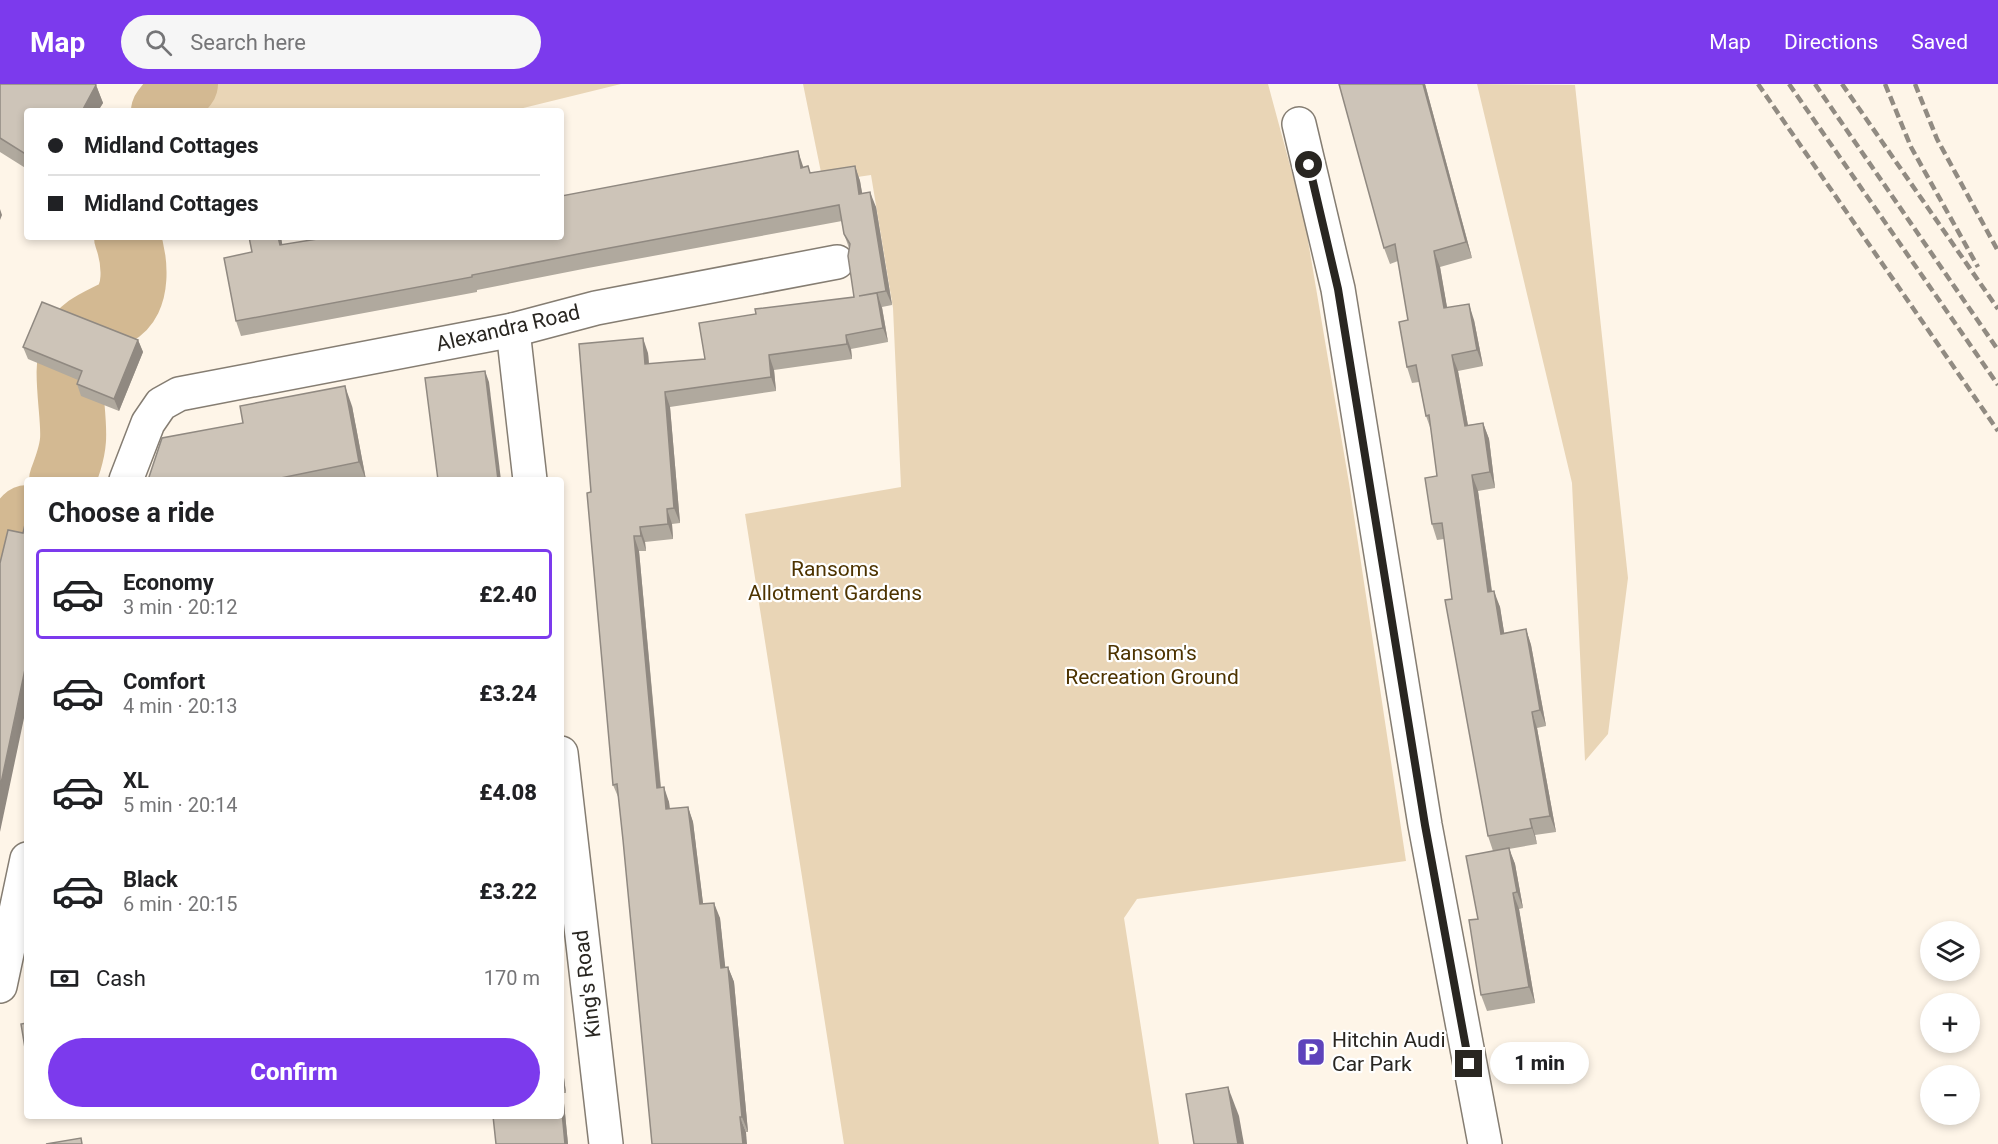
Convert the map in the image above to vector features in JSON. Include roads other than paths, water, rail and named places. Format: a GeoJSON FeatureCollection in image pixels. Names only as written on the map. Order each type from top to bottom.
{"type":"FeatureCollection","features":[{"type":"Feature","properties":{"kind":"street"},"geometry":{"type":"LineString","coordinates":[[1299,124],[1338,289],[1425,825],[1485,1144]]}},
{"type":"Feature","properties":{"kind":"street","name":"Alexandra Road"},"geometry":{"type":"LineString","coordinates":[[127,477],[148,423],[161,404],[179,394],[513,330],[596,308],[837,262]]}},
{"type":"Feature","properties":{"kind":"street"},"geometry":{"type":"LineString","coordinates":[[513,330],[530,477]]}},
{"type":"Feature","properties":{"kind":"street","name":"King's Road"},"geometry":{"type":"LineString","coordinates":[[564,779],[606,1144]]}},
{"type":"Feature","properties":{"kind":"street"},"geometry":{"type":"LineString","coordinates":[[0,986],[24,873]]}},
{"type":"Feature","properties":{"kind":"waterway"},"geometry":{"type":"LineString","coordinates":[[166,108],[185,84]]}},
{"type":"Feature","properties":{"kind":"waterway"},"geometry":{"type":"LineString","coordinates":[[63,477],[73,440],[70,377],[72,353],[82,333],[115,313],[129,299],[133,267],[128,240]]}},
{"type":"Feature","properties":{"kind":"waterway"},"geometry":{"type":"LineString","coordinates":[[0,546],[24,521]]}},
{"type":"Feature","properties":{"kind":"railway"},"geometry":{"type":"LineString","coordinates":[[1758,84],[1998,431]]}},
{"type":"Feature","properties":{"kind":"railway"},"geometry":{"type":"LineString","coordinates":[[1789,84],[1998,385]]}},
{"type":"Feature","properties":{"kind":"railway"},"geometry":{"type":"LineString","coordinates":[[1815,84],[1998,350]]}},
{"type":"Feature","properties":{"kind":"railway"},"geometry":{"type":"LineString","coordinates":[[1842,84],[1998,309]]}},
{"type":"Feature","properties":{"kind":"railway"},"geometry":{"type":"LineString","coordinates":[[1885,84],[1911,147],[1978,267]]}},
{"type":"Feature","properties":{"kind":"railway"},"geometry":{"type":"LineString","coordinates":[[1915,84],[1937,139],[1998,251]]}},
{"type":"Feature","properties":{"kind":"place","name":"Hitchin Audi Car Park"},"geometry":{"type":"Point","coordinates":[1311,1052]}},
{"type":"Feature","properties":{"kind":"park label","name":"Ransoms Allotment Gardens"},"geometry":{"type":"Point","coordinates":[835,581]}},
{"type":"Feature","properties":{"kind":"park label","name":"Ransom's Recreation Ground"},"geometry":{"type":"Point","coordinates":[1152,665]}}]}
